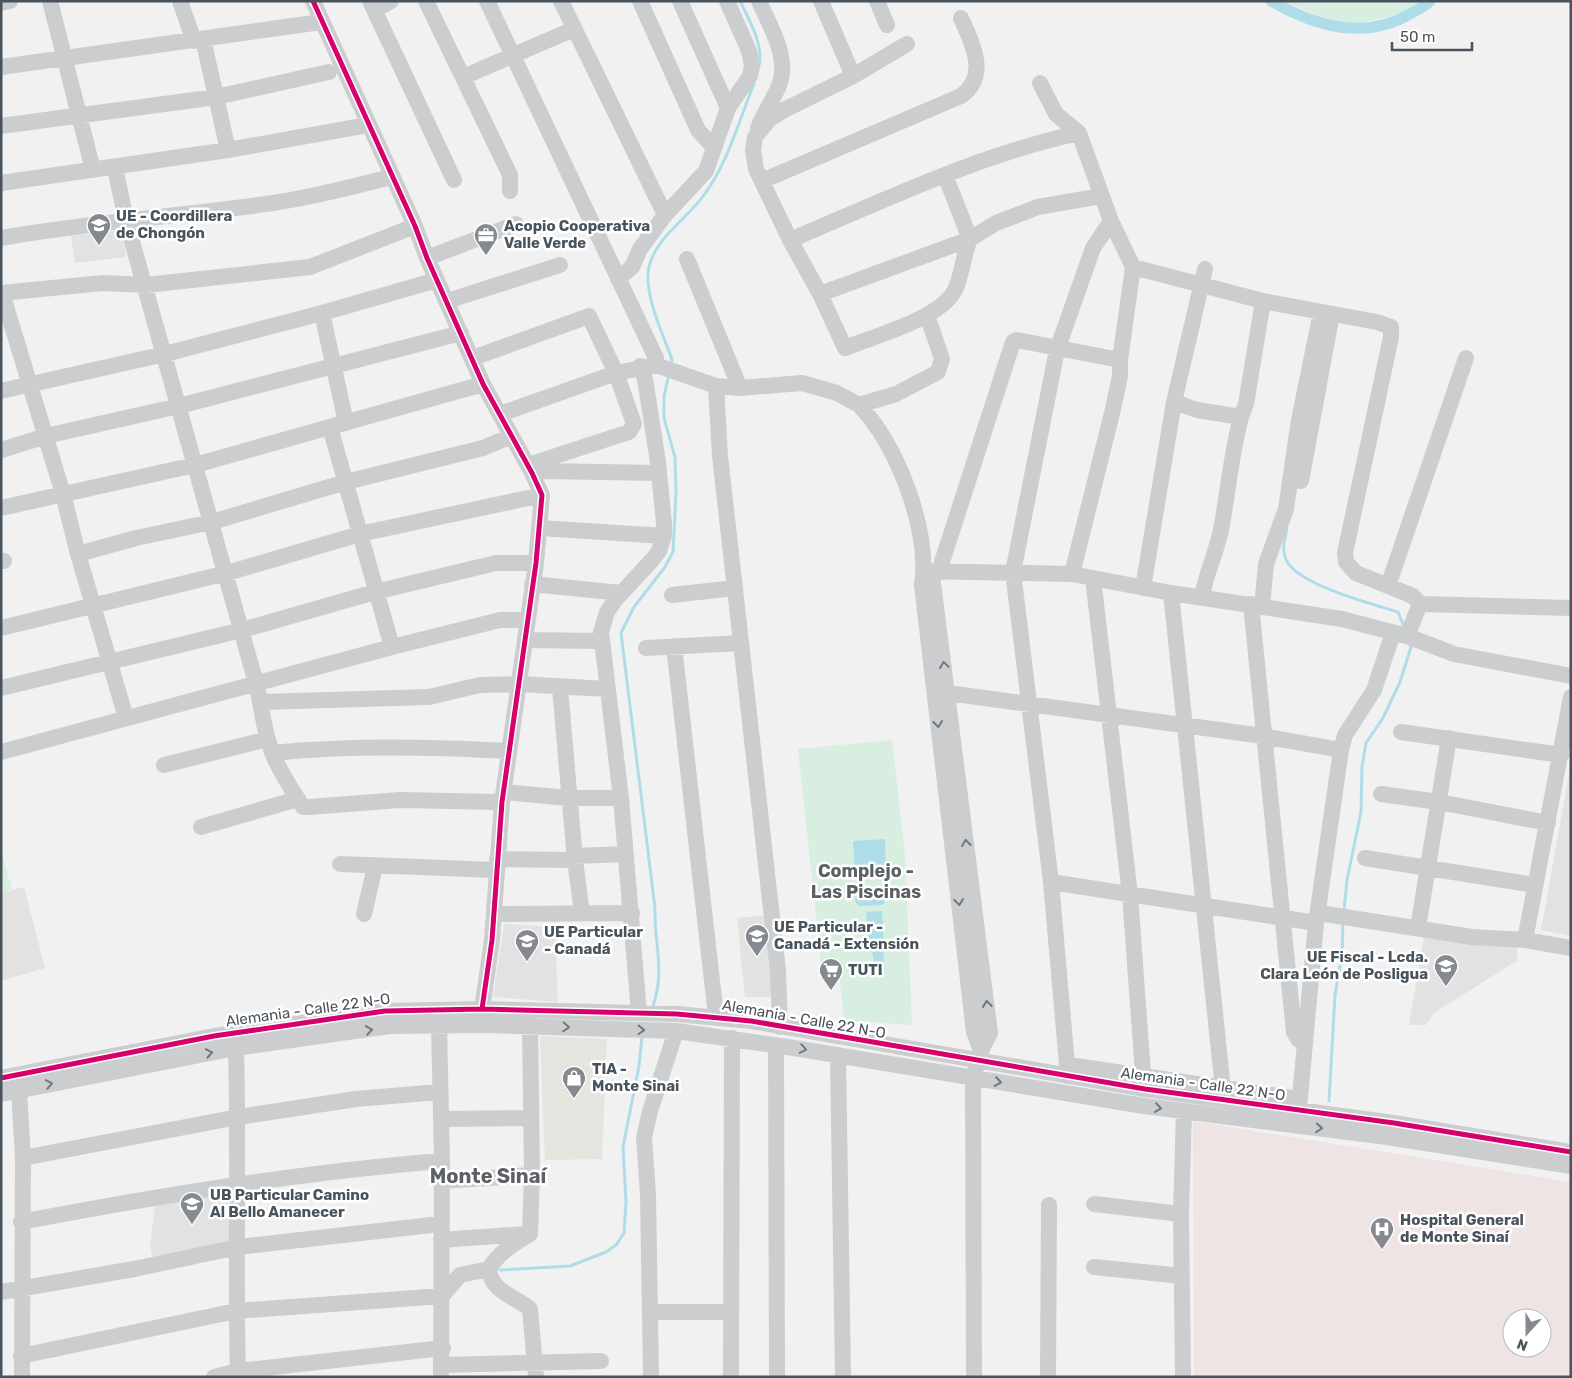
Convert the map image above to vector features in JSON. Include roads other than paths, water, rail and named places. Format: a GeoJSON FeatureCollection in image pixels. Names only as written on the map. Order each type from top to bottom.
{"type":"FeatureCollection","features":[{"type":"Feature","properties":{"kind":"street"},"geometry":{"type":"LineString","coordinates":[[1,3],[10,1]]}},
{"type":"Feature","properties":{"kind":"street"},"geometry":{"type":"LineString","coordinates":[[50,1],[93,170]]}},
{"type":"Feature","properties":{"kind":"street"},"geometry":{"type":"LineString","coordinates":[[180,1],[198,40],[216,97],[228,150]]}},
{"type":"Feature","properties":{"kind":"street"},"geometry":{"type":"LineString","coordinates":[[313,1],[391,177],[415,226],[427,258],[483,384],[530,469],[542,495],[536,563],[503,797],[494,914],[482,1009]]}},
{"type":"Feature","properties":{"kind":"street"},"geometry":{"type":"LineString","coordinates":[[391,1],[373,6],[454,180]]}},
{"type":"Feature","properties":{"kind":"street"},"geometry":{"type":"LineString","coordinates":[[426,1],[510,176],[510,191]]}},
{"type":"Feature","properties":{"kind":"street"},"geometry":{"type":"LineString","coordinates":[[487,1],[656,358],[648,366],[646,379],[659,473],[664,536],[653,559],[606,612],[601,641],[621,798],[642,1013]]}},
{"type":"Feature","properties":{"kind":"street"},"geometry":{"type":"LineString","coordinates":[[561,1],[665,215]]}},
{"type":"Feature","properties":{"kind":"street"},"geometry":{"type":"LineString","coordinates":[[640,1],[698,130],[714,148]]}},
{"type":"Feature","properties":{"kind":"street"},"geometry":{"type":"LineString","coordinates":[[680,1],[728,108]]}},
{"type":"Feature","properties":{"kind":"street"},"geometry":{"type":"LineString","coordinates":[[618,279],[632,267],[640,249],[665,215],[706,171],[728,108],[743,89],[752,66],[743,34],[727,1]]}},
{"type":"Feature","properties":{"kind":"street"},"geometry":{"type":"LineString","coordinates":[[759,1],[779,52],[782,68],[781,79],[755,137],[754,160],[790,240],[820,294],[844,348],[927,315],[948,302],[955,290],[962,259],[970,239],[945,176]]}},
{"type":"Feature","properties":{"kind":"street"},"geometry":{"type":"LineString","coordinates":[[821,1],[853,76]]}},
{"type":"Feature","properties":{"kind":"street"},"geometry":{"type":"LineString","coordinates":[[877,1],[887,25]]}},
{"type":"Feature","properties":{"kind":"street"},"geometry":{"type":"LineString","coordinates":[[762,181],[960,96],[969,90],[977,72],[977,60],[961,18]]}},
{"type":"Feature","properties":{"kind":"street"},"geometry":{"type":"LineString","coordinates":[[1,67],[321,22]]}},
{"type":"Feature","properties":{"kind":"street"},"geometry":{"type":"LineString","coordinates":[[464,77],[574,29]]}},
{"type":"Feature","properties":{"kind":"street"},"geometry":{"type":"LineString","coordinates":[[755,137],[770,119],[782,111],[853,76],[907,44]]}},
{"type":"Feature","properties":{"kind":"street"},"geometry":{"type":"LineString","coordinates":[[1,126],[216,97],[328,72]]}},
{"type":"Feature","properties":{"kind":"street"},"geometry":{"type":"LineString","coordinates":[[1040,83],[1056,114],[1079,133],[1111,221],[1133,267],[1120,360],[1120,376],[1072,574]]}},
{"type":"Feature","properties":{"kind":"street"},"geometry":{"type":"LineString","coordinates":[[1,183],[228,150],[368,125]]}},
{"type":"Feature","properties":{"kind":"street"},"geometry":{"type":"LineString","coordinates":[[790,240],[945,176],[1019,148],[1079,133]]}},
{"type":"Feature","properties":{"kind":"street"},"geometry":{"type":"LineString","coordinates":[[114,168],[126,220],[227,573],[261,702],[270,746],[303,807],[400,800],[503,797],[621,798]]}},
{"type":"Feature","properties":{"kind":"street"},"geometry":{"type":"LineString","coordinates":[[1,238],[126,220],[274,203],[391,177]]}},
{"type":"Feature","properties":{"kind":"street"},"geometry":{"type":"LineString","coordinates":[[820,294],[970,239],[996,224],[1038,207],[1101,196]]}},
{"type":"Feature","properties":{"kind":"street"},"geometry":{"type":"LineString","coordinates":[[1068,1070],[1051,882],[1013,572],[1057,350],[1093,248],[1111,221]]}},
{"type":"Feature","properties":{"kind":"street"},"geometry":{"type":"LineString","coordinates":[[427,258],[516,224]]}},
{"type":"Feature","properties":{"kind":"street"},"geometry":{"type":"LineString","coordinates":[[126,718],[46,436],[29,384],[8,346],[2,293],[103,283],[146,286],[310,267],[415,226]]}},
{"type":"Feature","properties":{"kind":"street"},"geometry":{"type":"LineString","coordinates":[[687,259],[740,388]]}},
{"type":"Feature","properties":{"kind":"street"},"geometry":{"type":"LineString","coordinates":[[447,301],[560,265]]}},
{"type":"Feature","properties":{"kind":"street"},"geometry":{"type":"LineString","coordinates":[[1133,267],[1203,276],[1263,301],[1377,322],[1391,327],[1391,337],[1345,553],[1350,568],[1413,596],[1420,604],[1571,608]]}},
{"type":"Feature","properties":{"kind":"street"},"geometry":{"type":"LineString","coordinates":[[1143,588],[1174,402],[1203,276]]}},
{"type":"Feature","properties":{"kind":"street"},"geometry":{"type":"LineString","coordinates":[[1,391],[165,354],[322,313],[437,280]]}},
{"type":"Feature","properties":{"kind":"street"},"geometry":{"type":"LineString","coordinates":[[1202,596],[1205,579],[1213,561],[1221,530],[1241,417],[1246,404],[1263,301]]}},
{"type":"Feature","properties":{"kind":"street"},"geometry":{"type":"LineString","coordinates":[[322,313],[332,366],[346,482],[392,647]]}},
{"type":"Feature","properties":{"kind":"street"},"geometry":{"type":"LineString","coordinates":[[1295,516],[1326,313]]}},
{"type":"Feature","properties":{"kind":"street"},"geometry":{"type":"LineString","coordinates":[[1304,1043],[1298,1039],[1294,1032],[1281,916],[1263,736],[1256,605],[1266,564],[1286,509],[1299,420],[1326,313]]}},
{"type":"Feature","properties":{"kind":"street"},"geometry":{"type":"LineString","coordinates":[[858,405],[896,394],[938,372],[942,359],[927,315]]}},
{"type":"Feature","properties":{"kind":"street"},"geometry":{"type":"LineString","coordinates":[[473,358],[589,316],[616,373],[633,416],[634,424],[632,429],[530,469]]}},
{"type":"Feature","properties":{"kind":"street"},"geometry":{"type":"LineString","coordinates":[[1,450],[46,436],[179,406],[461,333]]}},
{"type":"Feature","properties":{"kind":"street"},"geometry":{"type":"LineString","coordinates":[[942,572],[942,562],[1011,345],[1017,340],[1057,350],[1120,360]]}},
{"type":"Feature","properties":{"kind":"street"},"geometry":{"type":"LineString","coordinates":[[1388,586],[1466,358]]}},
{"type":"Feature","properties":{"kind":"street"},"geometry":{"type":"LineString","coordinates":[[500,414],[616,373],[648,366],[716,386],[740,388],[802,383],[837,393],[858,405],[871,418],[886,443],[910,496],[920,535],[924,571],[922,585],[974,1032],[980,1056]]}},
{"type":"Feature","properties":{"kind":"street"},"geometry":{"type":"LineString","coordinates":[[1,508],[195,465],[483,384]]}},
{"type":"Feature","properties":{"kind":"street"},"geometry":{"type":"LineString","coordinates":[[716,386],[720,456],[778,971],[780,1023]]}},
{"type":"Feature","properties":{"kind":"street"},"geometry":{"type":"LineString","coordinates":[[1174,402],[1197,410],[1241,417]]}},
{"type":"Feature","properties":{"kind":"street"},"geometry":{"type":"LineString","coordinates":[[78,554],[136,538],[212,522],[346,482],[484,448],[512,436]]}},
{"type":"Feature","properties":{"kind":"street"},"geometry":{"type":"LineString","coordinates":[[530,469],[543,471],[659,473]]}},
{"type":"Feature","properties":{"kind":"street"},"geometry":{"type":"LineString","coordinates":[[1,628],[227,573],[360,534],[542,495]]}},
{"type":"Feature","properties":{"kind":"street"},"geometry":{"type":"LineString","coordinates":[[540,528],[664,536]]}},
{"type":"Feature","properties":{"kind":"street"},"geometry":{"type":"LineString","coordinates":[[1,688],[242,630],[376,592],[496,563],[536,563]]}},
{"type":"Feature","properties":{"kind":"street"},"geometry":{"type":"LineString","coordinates":[[924,571],[1072,574],[1171,593],[1202,596],[1342,618],[1400,634],[1454,654],[1571,676]]}},
{"type":"Feature","properties":{"kind":"street"},"geometry":{"type":"LineString","coordinates":[[924,571],[933,583],[990,1032],[973,1078],[974,1377]]}},
{"type":"Feature","properties":{"kind":"street"},"geometry":{"type":"LineString","coordinates":[[1093,578],[1130,895],[1144,1083]]}},
{"type":"Feature","properties":{"kind":"street"},"geometry":{"type":"LineString","coordinates":[[532,584],[621,593]]}},
{"type":"Feature","properties":{"kind":"street"},"geometry":{"type":"LineString","coordinates":[[672,595],[735,588]]}},
{"type":"Feature","properties":{"kind":"street"},"geometry":{"type":"LineString","coordinates":[[1171,593],[1224,1095]]}},
{"type":"Feature","properties":{"kind":"street"},"geometry":{"type":"LineString","coordinates":[[1299,1104],[1318,918],[1341,750],[1345,736],[1374,690],[1400,634],[1420,604]]}},
{"type":"Feature","properties":{"kind":"street"},"geometry":{"type":"LineString","coordinates":[[1,752],[392,647],[500,620],[528,620]]}},
{"type":"Feature","properties":{"kind":"street"},"geometry":{"type":"LineString","coordinates":[[526,640],[601,641]]}},
{"type":"Feature","properties":{"kind":"street"},"geometry":{"type":"LineString","coordinates":[[646,648],[741,643]]}},
{"type":"Feature","properties":{"kind":"street"},"geometry":{"type":"LineString","coordinates":[[674,646],[716,1016]]}},
{"type":"Feature","properties":{"kind":"street"},"geometry":{"type":"LineString","coordinates":[[261,702],[428,697],[480,685],[519,684],[560,688],[607,689]]}},
{"type":"Feature","properties":{"kind":"street"},"geometry":{"type":"LineString","coordinates":[[560,688],[568,798],[582,913]]}},
{"type":"Feature","properties":{"kind":"street"},"geometry":{"type":"LineString","coordinates":[[948,693],[1263,736],[1341,750]]}},
{"type":"Feature","properties":{"kind":"street"},"geometry":{"type":"LineString","coordinates":[[1525,940],[1571,697]]}},
{"type":"Feature","properties":{"kind":"street"},"geometry":{"type":"LineString","coordinates":[[1401,732],[1561,755]]}},
{"type":"Feature","properties":{"kind":"street"},"geometry":{"type":"LineString","coordinates":[[1418,928],[1449,738]]}},
{"type":"Feature","properties":{"kind":"street"},"geometry":{"type":"LineString","coordinates":[[164,765],[270,746],[305,750],[434,747],[509,752]]}},
{"type":"Feature","properties":{"kind":"street"},"geometry":{"type":"LineString","coordinates":[[1381,794],[1439,802],[1548,823]]}},
{"type":"Feature","properties":{"kind":"street"},"geometry":{"type":"LineString","coordinates":[[200,827],[298,799]]}},
{"type":"Feature","properties":{"kind":"street"},"geometry":{"type":"LineString","coordinates":[[340,864],[497,864],[626,854]]}},
{"type":"Feature","properties":{"kind":"street"},"geometry":{"type":"LineString","coordinates":[[1365,858],[1535,885]]}},
{"type":"Feature","properties":{"kind":"street"},"geometry":{"type":"LineString","coordinates":[[364,914],[373,875],[373,865]]}},
{"type":"Feature","properties":{"kind":"street"},"geometry":{"type":"LineString","coordinates":[[1051,882],[1205,907],[1418,928],[1472,937],[1525,940],[1571,948]]}},
{"type":"Feature","properties":{"kind":"street"},"geometry":{"type":"LineString","coordinates":[[494,914],[632,913]]}},
{"type":"Feature","properties":{"kind":"street","name":"Alemania - Calle 22 N-O"},"geometry":{"type":"LineString","coordinates":[[1,1078],[214,1036],[385,1011],[482,1009],[677,1014],[780,1023],[1144,1083],[1299,1104],[1571,1152]]}},
{"type":"Feature","properties":{"kind":"street"},"geometry":{"type":"LineString","coordinates":[[439,1025],[442,1161],[440,1224],[442,1240],[443,1348],[441,1371],[536,1370],[601,1361]]}},
{"type":"Feature","properties":{"kind":"street"},"geometry":{"type":"LineString","coordinates":[[530,1025],[532,1175],[530,1234]]}},
{"type":"Feature","properties":{"kind":"street","name":"Alemania - Calle 22 N-O"},"geometry":{"type":"LineString","coordinates":[[1,1094],[236,1048],[390,1026],[530,1025],[672,1031],[732,1038],[1184,1111],[1378,1135],[1571,1166]]}},
{"type":"Feature","properties":{"kind":"street"},"geometry":{"type":"LineString","coordinates":[[651,1377],[648,1194],[644,1138],[672,1031]]}},
{"type":"Feature","properties":{"kind":"street"},"geometry":{"type":"LineString","coordinates":[[731,1377],[732,1038]]}},
{"type":"Feature","properties":{"kind":"street"},"geometry":{"type":"LineString","coordinates":[[776,1045],[777,1377]]}},
{"type":"Feature","properties":{"kind":"street"},"geometry":{"type":"LineString","coordinates":[[236,1048],[238,1117],[236,1311],[238,1374]]}},
{"type":"Feature","properties":{"kind":"street"},"geometry":{"type":"LineString","coordinates":[[838,1056],[843,1377]]}},
{"type":"Feature","properties":{"kind":"street"},"geometry":{"type":"LineString","coordinates":[[18,1090],[22,1158],[20,1289],[22,1377]]}},
{"type":"Feature","properties":{"kind":"street"},"geometry":{"type":"LineString","coordinates":[[22,1158],[238,1117],[356,1098],[439,1092]]}},
{"type":"Feature","properties":{"kind":"street"},"geometry":{"type":"LineString","coordinates":[[1184,1111],[1181,1214],[1184,1377]]}},
{"type":"Feature","properties":{"kind":"street"},"geometry":{"type":"LineString","coordinates":[[440,1119],[531,1118]]}},
{"type":"Feature","properties":{"kind":"street"},"geometry":{"type":"LineString","coordinates":[[21,1222],[133,1200],[237,1184],[389,1165],[442,1161]]}},
{"type":"Feature","properties":{"kind":"street"},"geometry":{"type":"LineString","coordinates":[[442,1181],[532,1175]]}},
{"type":"Feature","properties":{"kind":"street"},"geometry":{"type":"LineString","coordinates":[[1094,1204],[1181,1214]]}},
{"type":"Feature","properties":{"kind":"street"},"geometry":{"type":"LineString","coordinates":[[1048,1377],[1049,1205]]}},
{"type":"Feature","properties":{"kind":"street"},"geometry":{"type":"LineString","coordinates":[[1,1292],[134,1269],[238,1247],[440,1224]]}},
{"type":"Feature","properties":{"kind":"street"},"geometry":{"type":"LineString","coordinates":[[442,1240],[530,1234]]}},
{"type":"Feature","properties":{"kind":"street"},"geometry":{"type":"LineString","coordinates":[[530,1234],[512,1244],[495,1260],[489,1269],[490,1279],[499,1288],[530,1309],[536,1370]]}},
{"type":"Feature","properties":{"kind":"street"},"geometry":{"type":"LineString","coordinates":[[1094,1267],[1182,1276]]}},
{"type":"Feature","properties":{"kind":"street"},"geometry":{"type":"LineString","coordinates":[[21,1356],[236,1311],[442,1296],[460,1275],[489,1269]]}},
{"type":"Feature","properties":{"kind":"street"},"geometry":{"type":"LineString","coordinates":[[651,1312],[730,1312]]}},
{"type":"Feature","properties":{"kind":"street"},"geometry":{"type":"LineString","coordinates":[[214,1377],[443,1348]]}},
{"type":"Feature","properties":{"kind":"water"},"geometry":{"type":"Polygon","coordinates":[[[885,839],[886,871],[855,872],[853,841],[885,839]]]}},
{"type":"Feature","properties":{"kind":"water"},"geometry":{"type":"Polygon","coordinates":[[[881,890],[886,899],[883,905],[860,906],[855,902],[856,893],[858,892],[881,890]]]}},
{"type":"Feature","properties":{"kind":"water"},"geometry":{"type":"Polygon","coordinates":[[[882,911],[884,942],[869,943],[866,912],[882,911]]]}},
{"type":"Feature","properties":{"kind":"water"},"geometry":{"type":"Polygon","coordinates":[[[883,950],[885,970],[875,971],[872,951],[883,950]]]}},
{"type":"Feature","properties":{"kind":"waterway"},"geometry":{"type":"LineString","coordinates":[[740,1],[758,41],[759,66]]}},
{"type":"Feature","properties":{"kind":"waterway"},"geometry":{"type":"LineString","coordinates":[[1271,1],[1288,10],[1322,23],[1339,27],[1357,28],[1375,27],[1392,22],[1418,10],[1430,1]]}},
{"type":"Feature","properties":{"kind":"waterway"},"geometry":{"type":"LineString","coordinates":[[671,366],[672,359],[651,301],[648,277],[649,267],[658,246],[697,204],[712,183],[732,141],[754,84]]}},
{"type":"Feature","properties":{"kind":"waterway"},"geometry":{"type":"LineString","coordinates":[[652,1009],[659,970],[655,908],[621,633],[634,607],[665,567],[673,552],[676,492],[675,457],[664,418],[664,396],[669,374]]}},
{"type":"Feature","properties":{"kind":"waterway"},"geometry":{"type":"LineString","coordinates":[[1287,529],[1284,555],[1288,563],[1296,571],[1323,587],[1398,612],[1404,627]]}},
{"type":"Feature","properties":{"kind":"waterway"},"geometry":{"type":"LineString","coordinates":[[1344,911],[1347,880],[1361,812],[1362,766],[1366,743],[1383,718],[1400,682],[1411,647],[1409,643]]}},
{"type":"Feature","properties":{"kind":"waterway"},"geometry":{"type":"LineString","coordinates":[[1329,1101],[1335,995],[1342,953],[1343,923]]}},
{"type":"Feature","properties":{"kind":"waterway"},"geometry":{"type":"LineString","coordinates":[[500,1270],[570,1266],[606,1252],[616,1245],[624,1233],[626,1202],[623,1147],[639,1066],[642,1036]]}},
{"type":"Feature","properties":{"kind":"place","name":"UE - Coordillera de Chongón"},"geometry":{"type":"Point","coordinates":[99,246]}},
{"type":"Feature","properties":{"kind":"place","name":"Acopio Cooperativa Valle Verde"},"geometry":{"type":"Point","coordinates":[486,256]}},
{"type":"Feature","properties":{"kind":"place","name":"UE Particular - Canadá - Extensión"},"geometry":{"type":"Point","coordinates":[757,957]}},
{"type":"Feature","properties":{"kind":"place","name":"UE Particular - Canadá"},"geometry":{"type":"Point","coordinates":[527,962]}},
{"type":"Feature","properties":{"kind":"place","name":"UE Fiscal - Lcda. Clara León de Posligua"},"geometry":{"type":"Point","coordinates":[1446,987]}},
{"type":"Feature","properties":{"kind":"place","name":"TUTI"},"geometry":{"type":"Point","coordinates":[831,991]}},
{"type":"Feature","properties":{"kind":"place","name":"TIA - Monte Sinai"},"geometry":{"type":"Point","coordinates":[574,1099]}},
{"type":"Feature","properties":{"kind":"place","name":"UB Particular Camino Al Bello Amanecer"},"geometry":{"type":"Point","coordinates":[192,1225]}},
{"type":"Feature","properties":{"kind":"place","name":"Hospital General de Monte Sinaí"},"geometry":{"type":"Point","coordinates":[1382,1250]}},
{"type":"Feature","properties":{"kind":"district","name":"Complejo - Las Piscinas"},"geometry":{"type":"Point","coordinates":[866,881]}},
{"type":"Feature","properties":{"kind":"district","name":"Monte Sinaí"},"geometry":{"type":"Point","coordinates":[488,1176]}}]}
